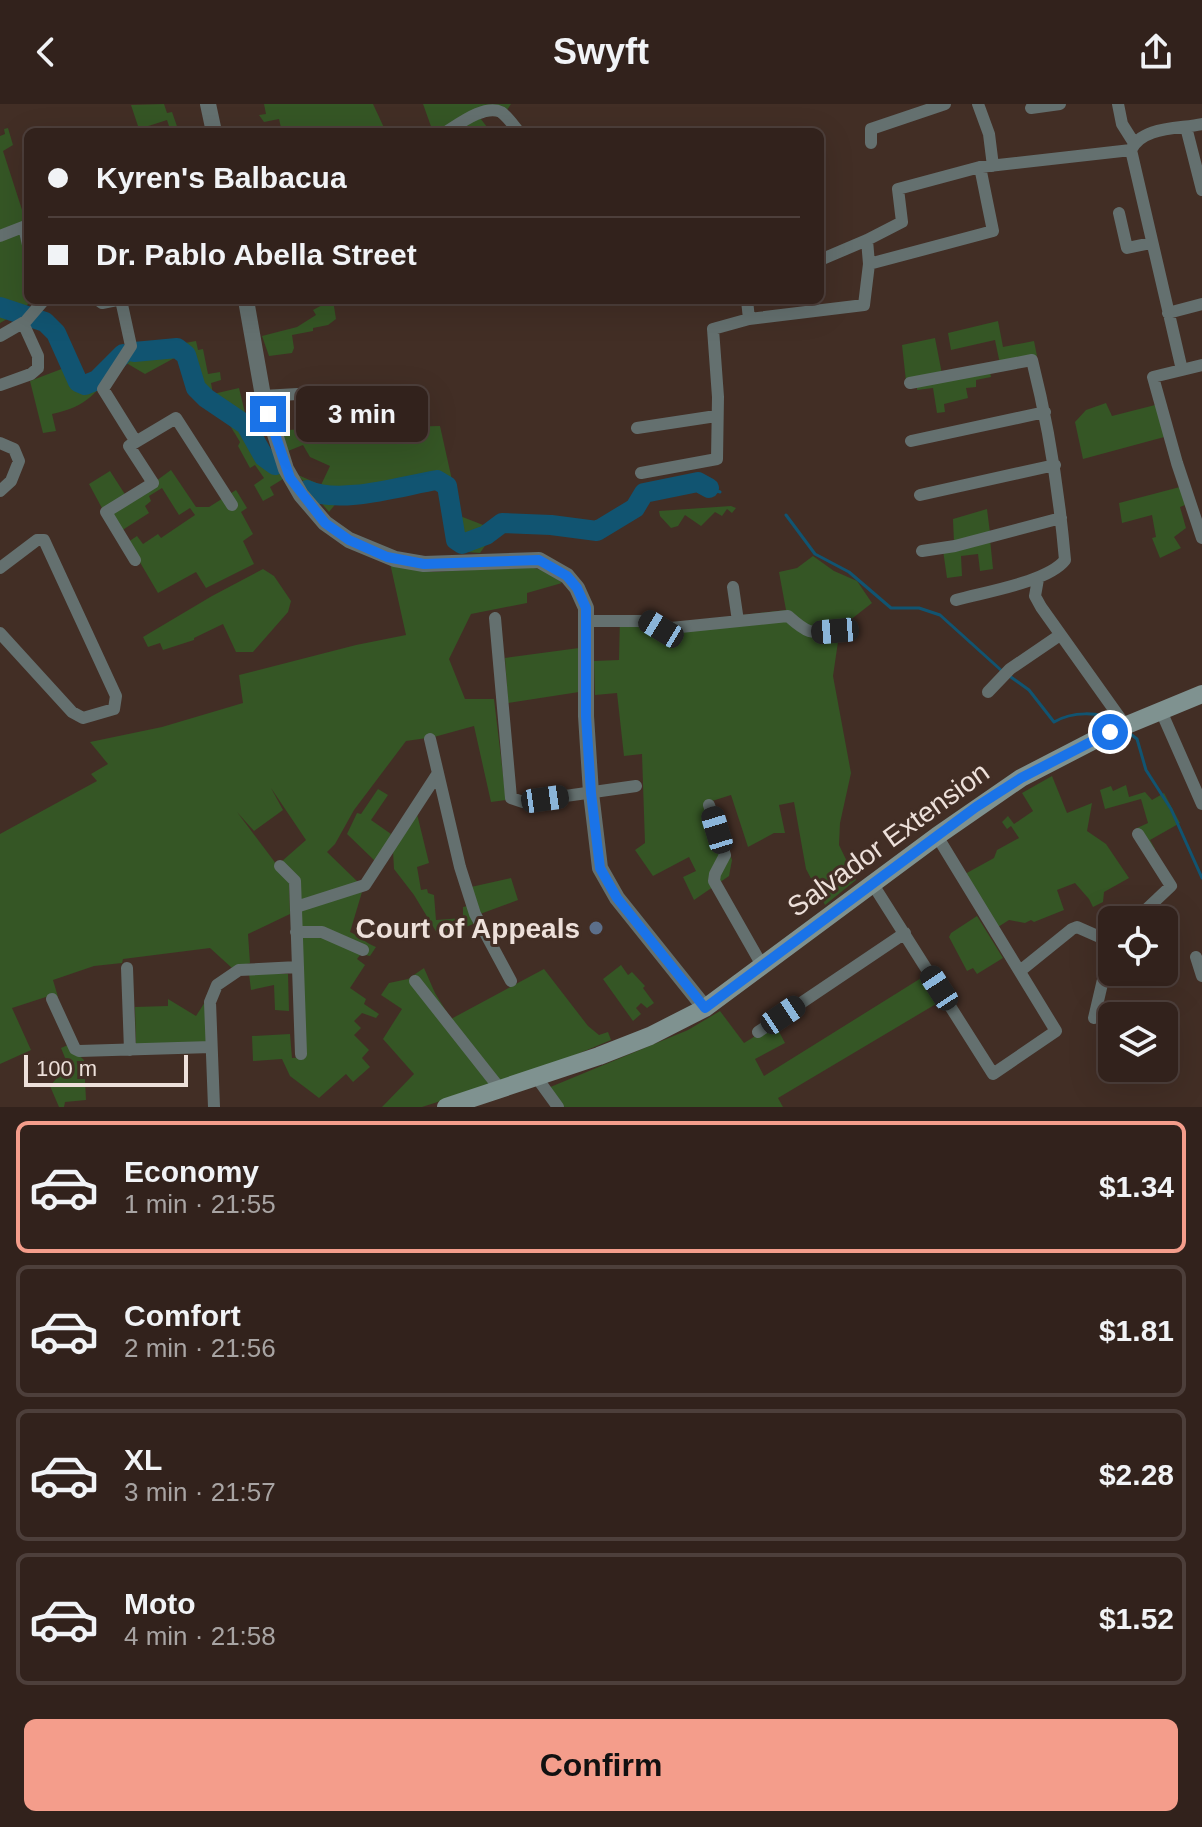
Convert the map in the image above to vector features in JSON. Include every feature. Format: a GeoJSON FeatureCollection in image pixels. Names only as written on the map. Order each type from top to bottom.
{"type":"FeatureCollection","features":[{"type":"Feature","properties":{"kind":"main road","name":"Salvador Extension"},"geometry":{"type":"LineString","coordinates":[[446,1107],[537,1078],[650,1036],[705,1008],[872,883],[1021,778],[1119,728],[1202,694]]}},
{"type":"Feature","properties":{"kind":"street"},"geometry":{"type":"LineString","coordinates":[[208,104],[213,128]]}},
{"type":"Feature","properties":{"kind":"street"},"geometry":{"type":"LineString","coordinates":[[871,143],[871,129],[945,104]]}},
{"type":"Feature","properties":{"kind":"street"},"geometry":{"type":"LineString","coordinates":[[869,264],[993,231],[986,166],[989,134],[978,104]]}},
{"type":"Feature","properties":{"kind":"street"},"geometry":{"type":"LineString","coordinates":[[1031,108],[1058,104]]}},
{"type":"Feature","properties":{"kind":"street"},"geometry":{"type":"LineString","coordinates":[[1118,104],[1132,147],[1151,243],[1182,370]]}},
{"type":"Feature","properties":{"kind":"street"},"geometry":{"type":"LineString","coordinates":[[453,128],[474,115],[494,109],[502,112],[516,128]]}},
{"type":"Feature","properties":{"kind":"street"},"geometry":{"type":"LineString","coordinates":[[824,258],[902,222],[898,189],[986,166],[1132,147],[1144,134],[1202,124]]}},
{"type":"Feature","properties":{"kind":"street"},"geometry":{"type":"LineString","coordinates":[[1186,127],[1201,184]]}},
{"type":"Feature","properties":{"kind":"street"},"geometry":{"type":"LineString","coordinates":[[1119,213],[1127,248],[1151,243]]}},
{"type":"Feature","properties":{"kind":"street"},"geometry":{"type":"LineString","coordinates":[[0,236],[24,227]]}},
{"type":"Feature","properties":{"kind":"street"},"geometry":{"type":"LineString","coordinates":[[641,473],[717,459],[718,382],[713,329],[749,319],[864,305],[869,264],[867,240]]}},
{"type":"Feature","properties":{"kind":"street"},"geometry":{"type":"LineString","coordinates":[[0,336],[27,319],[40,304]]}},
{"type":"Feature","properties":{"kind":"street"},"geometry":{"type":"LineString","coordinates":[[120,304],[131,346],[103,389],[136,442]]}},
{"type":"Feature","properties":{"kind":"street"},"geometry":{"type":"LineString","coordinates":[[247,304],[263,396],[290,478],[325,523],[368,549],[409,562],[439,564],[539,560],[567,576],[583,597],[587,621],[586,716],[600,868],[608,886],[705,1008]]}},
{"type":"Feature","properties":{"kind":"street"},"geometry":{"type":"LineString","coordinates":[[747,304],[749,319]]}},
{"type":"Feature","properties":{"kind":"street"},"geometry":{"type":"LineString","coordinates":[[1168,313],[1202,304]]}},
{"type":"Feature","properties":{"kind":"street"},"geometry":{"type":"LineString","coordinates":[[0,385],[31,374],[38,368],[38,356],[27,319]]}},
{"type":"Feature","properties":{"kind":"street"},"geometry":{"type":"LineString","coordinates":[[910,383],[1032,360],[1045,412],[1055,465],[1065,560],[1038,579],[956,600]]}},
{"type":"Feature","properties":{"kind":"street"},"geometry":{"type":"LineString","coordinates":[[1202,365],[1153,377],[1202,538]]}},
{"type":"Feature","properties":{"kind":"street"},"geometry":{"type":"LineString","coordinates":[[263,396],[367,390]]}},
{"type":"Feature","properties":{"kind":"street"},"geometry":{"type":"LineString","coordinates":[[911,441],[1045,412]]}},
{"type":"Feature","properties":{"kind":"street"},"geometry":{"type":"LineString","coordinates":[[637,428],[716,416]]}},
{"type":"Feature","properties":{"kind":"street"},"geometry":{"type":"LineString","coordinates":[[135,560],[106,512],[153,483],[129,446],[176,418],[232,505]]}},
{"type":"Feature","properties":{"kind":"street"},"geometry":{"type":"LineString","coordinates":[[0,443],[14,449],[19,461],[11,481],[0,491]]}},
{"type":"Feature","properties":{"kind":"street"},"geometry":{"type":"LineString","coordinates":[[920,495],[1055,465]]}},
{"type":"Feature","properties":{"kind":"street"},"geometry":{"type":"LineString","coordinates":[[922,551],[955,546],[1061,518]]}},
{"type":"Feature","properties":{"kind":"street"},"geometry":{"type":"LineString","coordinates":[[0,568],[37,540],[44,540],[116,696],[114,709],[83,718],[72,712],[0,633]]}},
{"type":"Feature","properties":{"kind":"street"},"geometry":{"type":"LineString","coordinates":[[1038,579],[1035,596],[1119,728]]}},
{"type":"Feature","properties":{"kind":"street"},"geometry":{"type":"LineString","coordinates":[[733,587],[738,621]]}},
{"type":"Feature","properties":{"kind":"street"},"geometry":{"type":"LineString","coordinates":[[587,621],[647,621],[661,629],[788,616],[805,631],[835,631]]}},
{"type":"Feature","properties":{"kind":"street"},"geometry":{"type":"LineString","coordinates":[[495,618],[511,798],[523,802],[636,786]]}},
{"type":"Feature","properties":{"kind":"street"},"geometry":{"type":"LineString","coordinates":[[988,692],[1006,673],[1060,635]]}},
{"type":"Feature","properties":{"kind":"street"},"geometry":{"type":"LineString","coordinates":[[1161,711],[1202,804]]}},
{"type":"Feature","properties":{"kind":"street"},"geometry":{"type":"LineString","coordinates":[[430,739],[460,867],[475,914],[511,981]]}},
{"type":"Feature","properties":{"kind":"street"},"geometry":{"type":"LineString","coordinates":[[296,907],[365,885],[438,773]]}},
{"type":"Feature","properties":{"kind":"street"},"geometry":{"type":"LineString","coordinates":[[709,805],[725,855],[715,874],[717,889],[763,967]]}},
{"type":"Feature","properties":{"kind":"street"},"geometry":{"type":"LineString","coordinates":[[1138,834],[1171,886],[1150,906]]}},
{"type":"Feature","properties":{"kind":"street"},"geometry":{"type":"LineString","coordinates":[[872,883],[993,1074],[1056,1031],[937,836]]}},
{"type":"Feature","properties":{"kind":"street"},"geometry":{"type":"LineString","coordinates":[[280,866],[295,881],[301,1054]]}},
{"type":"Feature","properties":{"kind":"street"},"geometry":{"type":"LineString","coordinates":[[1020,971],[1077,927],[1098,936]]}},
{"type":"Feature","properties":{"kind":"street"},"geometry":{"type":"LineString","coordinates":[[296,932],[322,932],[363,950]]}},
{"type":"Feature","properties":{"kind":"street"},"geometry":{"type":"LineString","coordinates":[[758,1032],[905,933]]}},
{"type":"Feature","properties":{"kind":"street"},"geometry":{"type":"LineString","coordinates":[[1196,957],[1202,976]]}},
{"type":"Feature","properties":{"kind":"street"},"geometry":{"type":"LineString","coordinates":[[214,1107],[210,1002],[217,985],[239,970],[298,967]]}},
{"type":"Feature","properties":{"kind":"street"},"geometry":{"type":"LineString","coordinates":[[127,968],[130,1050]]}},
{"type":"Feature","properties":{"kind":"street"},"geometry":{"type":"LineString","coordinates":[[415,981],[501,1090]]}},
{"type":"Feature","properties":{"kind":"street"},"geometry":{"type":"LineString","coordinates":[[1094,1018],[1101,986]]}},
{"type":"Feature","properties":{"kind":"street"},"geometry":{"type":"LineString","coordinates":[[52,999],[75,1049],[211,1047]]}},
{"type":"Feature","properties":{"kind":"street"},"geometry":{"type":"LineString","coordinates":[[537,1078],[558,1107]]}},
{"type":"Feature","properties":{"kind":"green space"},"geometry":{"type":"Polygon","coordinates":[[[164,104],[167,113],[172,112],[178,128],[170,128],[167,120],[139,128],[131,105],[164,104]]]}},
{"type":"Feature","properties":{"kind":"green space"},"geometry":{"type":"Polygon","coordinates":[[[264,104],[373,104],[384,128],[281,128],[279,119],[264,122],[259,115],[266,114],[264,104]]]}},
{"type":"Feature","properties":{"kind":"green space"},"geometry":{"type":"Polygon","coordinates":[[[423,104],[511,104],[505,113],[480,118],[488,128],[432,128],[423,104]]]}},
{"type":"Feature","properties":{"kind":"green space"},"geometry":{"type":"Polygon","coordinates":[[[8,128],[13,145],[3,151],[24,216],[20,237],[24,252],[24,304],[28,304],[0,323],[0,136],[5,134],[4,129],[8,128]]]}},
{"type":"Feature","properties":{"kind":"green space"},"geometry":{"type":"Polygon","coordinates":[[[324,304],[334,304],[336,319],[328,325],[313,328],[313,331],[292,335],[292,353],[269,356],[262,336],[297,327],[316,315],[313,310],[324,304]]]}},
{"type":"Feature","properties":{"kind":"green space"},"geometry":{"type":"Polygon","coordinates":[[[998,321],[1003,347],[1034,341],[1037,356],[1000,364],[995,340],[951,350],[948,333],[998,321]]]}},
{"type":"Feature","properties":{"kind":"green space"},"geometry":{"type":"Polygon","coordinates":[[[935,338],[942,374],[906,381],[902,345],[935,338]]]}},
{"type":"Feature","properties":{"kind":"green space"},"geometry":{"type":"Polygon","coordinates":[[[196,341],[198,350],[203,349],[208,374],[220,372],[221,380],[211,383],[213,394],[239,388],[246,417],[255,423],[263,453],[273,450],[283,479],[270,487],[274,495],[263,501],[254,485],[264,478],[255,465],[250,468],[238,446],[240,442],[223,414],[204,401],[178,356],[145,374],[128,364],[116,363],[91,397],[75,407],[52,414],[56,431],[43,433],[30,381],[72,365],[81,379],[92,374],[117,348],[151,345],[152,349],[196,341]]]}},
{"type":"Feature","properties":{"kind":"green space"},"geometry":{"type":"Polygon","coordinates":[[[990,371],[991,377],[976,380],[976,387],[966,388],[968,398],[944,404],[945,412],[937,413],[933,388],[917,390],[917,383],[990,371]]]}},
{"type":"Feature","properties":{"kind":"green space"},"geometry":{"type":"Polygon","coordinates":[[[1106,403],[1112,416],[1159,404],[1168,436],[1083,459],[1075,422],[1086,410],[1106,403]]]}},
{"type":"Feature","properties":{"kind":"green space"},"geometry":{"type":"Polygon","coordinates":[[[440,426],[460,516],[496,530],[480,553],[455,551],[443,497],[432,485],[360,495],[348,500],[342,496],[329,512],[298,475],[321,485],[330,466],[310,457],[303,445],[288,451],[281,430],[440,426]]]}},
{"type":"Feature","properties":{"kind":"green space"},"geometry":{"type":"Polygon","coordinates":[[[171,470],[196,507],[209,507],[236,490],[247,508],[241,512],[253,534],[243,541],[254,564],[206,588],[196,572],[158,593],[128,542],[137,536],[143,544],[158,534],[161,538],[195,515],[190,508],[179,515],[162,488],[149,496],[151,501],[145,506],[149,513],[121,531],[111,514],[171,470]]]}},
{"type":"Feature","properties":{"kind":"green space"},"geometry":{"type":"Polygon","coordinates":[[[110,471],[126,496],[103,510],[89,484],[110,471]]]}},
{"type":"Feature","properties":{"kind":"green space"},"geometry":{"type":"Polygon","coordinates":[[[1180,487],[1185,505],[1180,507],[1186,528],[1174,537],[1181,548],[1160,558],[1152,538],[1156,537],[1152,515],[1122,523],[1119,503],[1180,487]]]}},
{"type":"Feature","properties":{"kind":"green space"},"geometry":{"type":"Polygon","coordinates":[[[736,508],[732,513],[727,509],[722,516],[715,512],[701,526],[685,515],[678,526],[671,528],[659,511],[736,508]]]}},
{"type":"Feature","properties":{"kind":"green space"},"geometry":{"type":"Polygon","coordinates":[[[987,509],[990,533],[954,542],[953,519],[987,509]]]}},
{"type":"Feature","properties":{"kind":"green space"},"geometry":{"type":"Polygon","coordinates":[[[990,539],[993,569],[980,571],[978,554],[961,556],[962,576],[947,578],[943,550],[990,539]]]}},
{"type":"Feature","properties":{"kind":"green space"},"geometry":{"type":"Polygon","coordinates":[[[813,556],[834,571],[857,581],[872,603],[840,628],[833,676],[851,773],[840,823],[839,845],[856,880],[825,905],[806,869],[794,802],[779,805],[785,833],[774,833],[748,847],[731,795],[712,801],[732,860],[729,876],[694,900],[683,877],[696,871],[689,857],[653,876],[635,850],[645,843],[642,754],[624,756],[617,693],[595,695],[594,661],[619,660],[620,616],[654,617],[660,625],[786,610],[779,572],[797,568],[813,556]]]}},
{"type":"Feature","properties":{"kind":"green space"},"geometry":{"type":"Polygon","coordinates":[[[390,563],[432,572],[530,567],[548,572],[562,583],[527,593],[527,603],[471,614],[449,659],[465,699],[494,699],[506,800],[491,802],[474,726],[406,741],[327,852],[361,885],[301,903],[281,862],[306,840],[271,788],[283,810],[254,831],[237,812],[289,881],[290,914],[248,934],[250,963],[232,968],[210,948],[123,959],[122,963],[94,966],[53,980],[58,997],[49,996],[12,1008],[31,1050],[0,1064],[0,834],[97,781],[91,774],[108,764],[90,742],[162,727],[243,703],[239,675],[406,635],[390,563]]]}},
{"type":"Feature","properties":{"kind":"green space"},"geometry":{"type":"Polygon","coordinates":[[[263,569],[274,576],[291,601],[288,612],[253,652],[236,652],[223,624],[194,640],[163,650],[160,643],[148,647],[143,637],[263,569]]]}},
{"type":"Feature","properties":{"kind":"green space"},"geometry":{"type":"Polygon","coordinates":[[[579,648],[579,692],[508,703],[505,658],[579,648]]]}},
{"type":"Feature","properties":{"kind":"green space"},"geometry":{"type":"Polygon","coordinates":[[[1052,776],[1067,813],[1092,803],[1087,831],[1106,844],[1129,878],[1104,892],[1103,902],[1093,907],[1075,883],[1057,890],[1064,910],[1034,922],[1009,920],[998,927],[965,874],[994,858],[997,850],[1019,838],[1011,826],[1007,829],[1002,822],[1008,816],[1014,824],[1033,811],[1022,793],[1052,776]]]}},
{"type":"Feature","properties":{"kind":"green space"},"geometry":{"type":"Polygon","coordinates":[[[1126,785],[1129,797],[1145,792],[1152,800],[1164,793],[1180,823],[1150,840],[1155,849],[1151,852],[1135,829],[1148,823],[1141,799],[1105,809],[1100,790],[1111,786],[1113,791],[1126,785]]]}},
{"type":"Feature","properties":{"kind":"green space"},"geometry":{"type":"Polygon","coordinates":[[[378,789],[388,795],[371,820],[391,834],[379,861],[374,860],[347,834],[357,813],[361,814],[378,789]]]}},
{"type":"Feature","properties":{"kind":"green space"},"geometry":{"type":"Polygon","coordinates":[[[417,814],[429,863],[417,867],[421,890],[427,889],[434,895],[436,920],[463,918],[463,907],[468,906],[473,924],[440,938],[394,869],[393,851],[417,814]]]}},
{"type":"Feature","properties":{"kind":"green space"},"geometry":{"type":"Polygon","coordinates":[[[511,878],[518,900],[480,914],[471,887],[511,878]]]}},
{"type":"Feature","properties":{"kind":"green space"},"geometry":{"type":"Polygon","coordinates":[[[362,892],[350,932],[376,947],[370,956],[361,954],[357,959],[365,965],[350,988],[366,999],[364,1004],[379,1014],[376,1018],[362,1013],[354,1021],[361,1028],[354,1035],[369,1050],[362,1058],[370,1067],[353,1082],[346,1074],[319,1098],[290,1076],[282,1059],[253,1061],[252,1036],[290,1034],[292,1058],[306,1057],[301,907],[362,892]]]}},
{"type":"Feature","properties":{"kind":"green space"},"geometry":{"type":"Polygon","coordinates":[[[977,916],[1003,958],[977,974],[973,968],[967,971],[949,937],[977,916]]]}},
{"type":"Feature","properties":{"kind":"green space"},"geometry":{"type":"Polygon","coordinates":[[[621,965],[628,975],[632,972],[645,986],[643,988],[654,1003],[647,1008],[641,1003],[636,1008],[641,1014],[633,1021],[603,979],[621,965]]]}},
{"type":"Feature","properties":{"kind":"green space"},"geometry":{"type":"Polygon","coordinates":[[[424,968],[451,1019],[544,969],[588,1026],[599,1035],[608,1032],[611,1040],[544,1068],[422,1107],[382,1107],[414,1074],[383,1039],[402,1009],[381,995],[389,983],[408,979],[424,968]]]}},
{"type":"Feature","properties":{"kind":"green space"},"geometry":{"type":"Polygon","coordinates":[[[249,974],[288,974],[289,1011],[275,1010],[274,985],[251,990],[249,974]]]}},
{"type":"Feature","properties":{"kind":"green space"},"geometry":{"type":"Polygon","coordinates":[[[926,975],[941,1001],[778,1098],[783,1107],[562,1107],[548,1088],[688,1030],[720,1011],[744,1043],[775,1024],[785,1043],[755,1059],[764,1076],[926,975]]]}},
{"type":"Feature","properties":{"kind":"green space"},"geometry":{"type":"Polygon","coordinates":[[[168,999],[196,1016],[205,1002],[207,1043],[136,1046],[135,1007],[168,1006],[168,999]]]}},
{"type":"Feature","properties":{"kind":"green space"},"geometry":{"type":"Polygon","coordinates":[[[68,1045],[84,1060],[86,1100],[65,1102],[64,1107],[59,1107],[50,1086],[68,1065],[61,1048],[68,1045]]]}},
{"type":"Feature","properties":{"kind":"waterway"},"geometry":{"type":"LineString","coordinates":[[0,307],[45,322],[56,333],[78,382],[85,385],[97,380],[123,354]]}},
{"type":"Feature","properties":{"kind":"waterway"},"geometry":{"type":"LineString","coordinates":[[134,352],[177,348],[186,355],[196,388],[246,425],[264,457],[275,465]]}},
{"type":"Feature","properties":{"kind":"waterway"},"geometry":{"type":"LineString","coordinates":[[307,490],[336,496],[353,495],[437,480],[447,486],[456,540],[462,544],[486,535],[502,523],[597,531],[635,508],[644,493],[698,482],[709,488]]}},
{"type":"Feature","properties":{"kind":"waterway"},"geometry":{"type":"LineString","coordinates":[[709,488],[720,492]]}},
{"type":"Feature","properties":{"kind":"waterway"},"geometry":{"type":"LineString","coordinates":[[786,515],[815,554],[849,572],[891,608],[919,608],[940,615],[1002,671]]}},
{"type":"Feature","properties":{"kind":"waterway"},"geometry":{"type":"LineString","coordinates":[[1008,675],[1029,690],[1054,722],[1085,714],[1102,716],[1116,723]]}},
{"type":"Feature","properties":{"kind":"waterway"},"geometry":{"type":"LineString","coordinates":[[1128,732],[1137,739],[1146,770],[1171,809],[1202,878]]}},
{"type":"Feature","properties":{"kind":"place","name":"Court of Appeals"},"geometry":{"type":"Point","coordinates":[596,928]}},
{"type":"Feature","properties":{"kind":"route"},"geometry":{"type":"LineString","coordinates":[[268,414],[290,478],[325,523],[349,540],[387,557],[424,564],[539,560],[567,576],[577,588],[586,608],[586,716],[600,868],[617,898],[705,1008],[976,807],[1071,750],[1110,732]]}}]}
